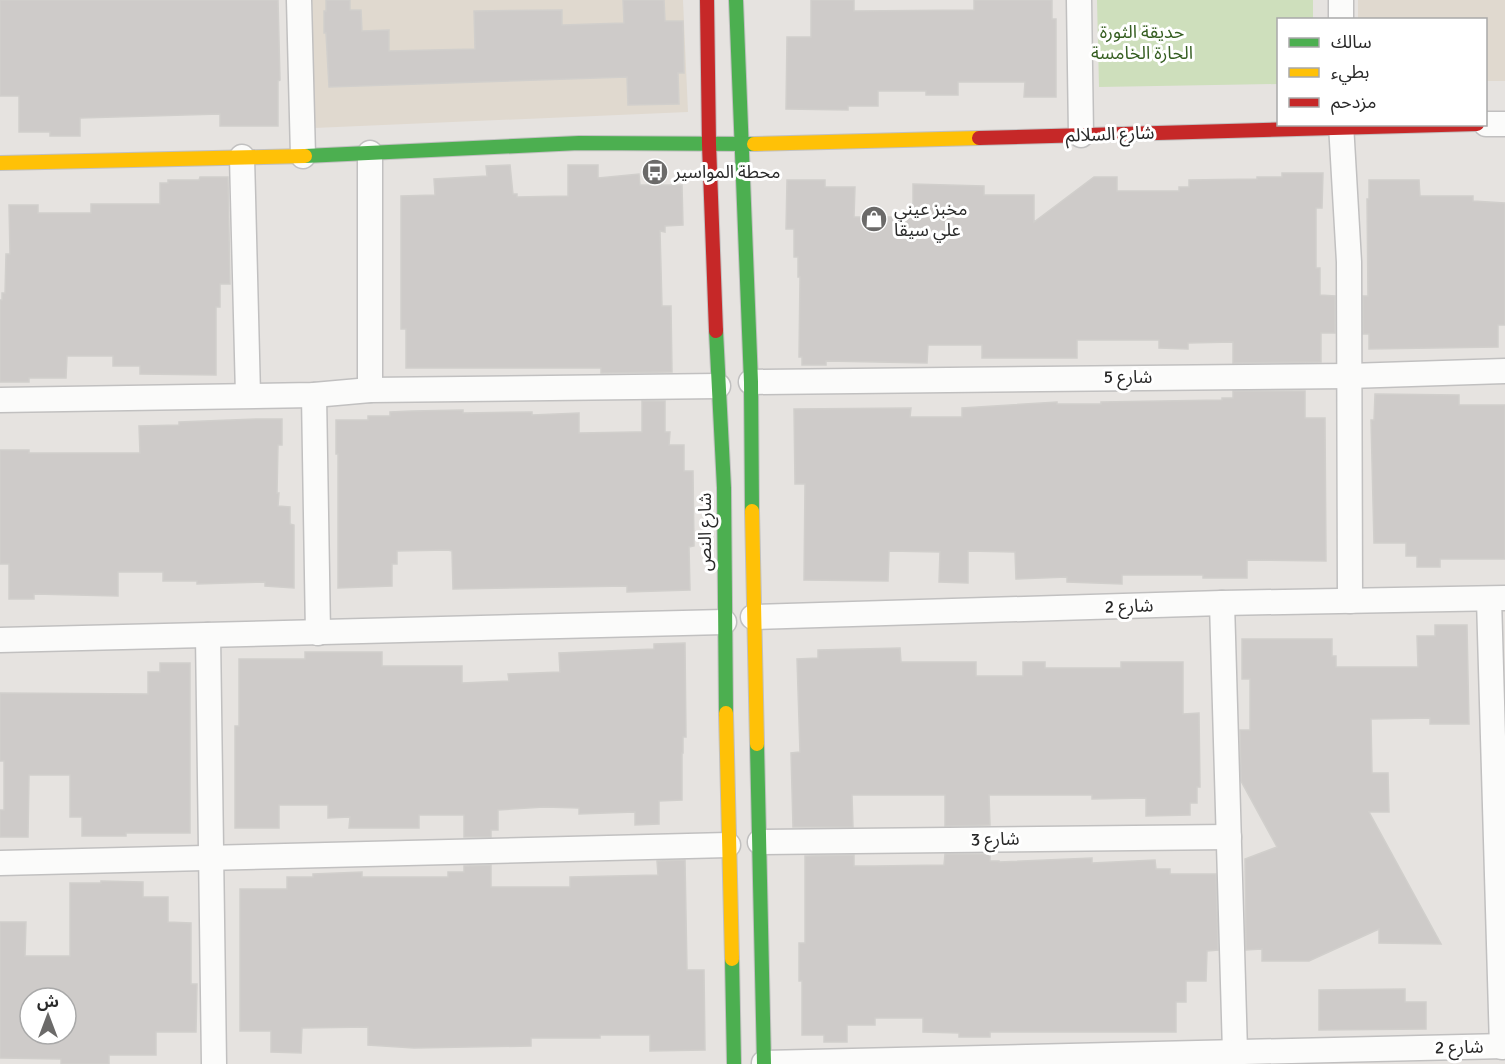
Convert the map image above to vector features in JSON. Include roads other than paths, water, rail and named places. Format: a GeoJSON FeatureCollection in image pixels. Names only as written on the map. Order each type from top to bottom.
{"type":"FeatureCollection","features":[{"type":"Feature","properties":{"kind":"main road","name":"شارع النص"},"geometry":{"type":"LineString","coordinates":[[707,0],[709,144],[724,488],[724,622],[734,1064]]}},
{"type":"Feature","properties":{"kind":"main road"},"geometry":{"type":"LineString","coordinates":[[736,0],[751,382],[753,618],[764,1064]]}},
{"type":"Feature","properties":{"kind":"main road","name":"شارع السلالم"},"geometry":{"type":"LineString","coordinates":[[0,163],[303,156],[579,143],[743,144],[1341,126]]}},
{"type":"Feature","properties":{"kind":"street"},"geometry":{"type":"LineString","coordinates":[[299,0],[303,156]]}},
{"type":"Feature","properties":{"kind":"street"},"geometry":{"type":"LineString","coordinates":[[1079,0],[1081,135]]}},
{"type":"Feature","properties":{"kind":"street"},"geometry":{"type":"LineString","coordinates":[[1341,0],[1341,18]]}},
{"type":"Feature","properties":{"kind":"street"},"geometry":{"type":"LineString","coordinates":[[1487,124],[1505,124]]}},
{"type":"Feature","properties":{"kind":"street"},"geometry":{"type":"LineString","coordinates":[[1341,126],[1349,262],[1350,601]]}},
{"type":"Feature","properties":{"kind":"street"},"geometry":{"type":"LineString","coordinates":[[370,153],[370,390]]}},
{"type":"Feature","properties":{"kind":"street"},"geometry":{"type":"LineString","coordinates":[[242,157],[248,395]]}},
{"type":"Feature","properties":{"kind":"street","name":"شارع 5"},"geometry":{"type":"LineString","coordinates":[[751,382],[1349,376],[1505,371]]}},
{"type":"Feature","properties":{"kind":"street"},"geometry":{"type":"LineString","coordinates":[[0,400],[314,395],[370,390],[718,386]]}},
{"type":"Feature","properties":{"kind":"street"},"geometry":{"type":"LineString","coordinates":[[314,395],[318,633]]}},
{"type":"Feature","properties":{"kind":"street"},"geometry":{"type":"LineString","coordinates":[[1497,598],[1503,1046]]}},
{"type":"Feature","properties":{"kind":"street","name":"شارع 2"},"geometry":{"type":"LineString","coordinates":[[753,618],[1222,603],[1497,598]]}},
{"type":"Feature","properties":{"kind":"street"},"geometry":{"type":"LineString","coordinates":[[1222,603],[1235,1052]]}},
{"type":"Feature","properties":{"kind":"street"},"geometry":{"type":"LineString","coordinates":[[0,640],[724,622]]}},
{"type":"Feature","properties":{"kind":"street"},"geometry":{"type":"LineString","coordinates":[[208,635],[214,1064]]}},
{"type":"Feature","properties":{"kind":"street","name":"شارع 3"},"geometry":{"type":"LineString","coordinates":[[760,842],[1229,837]]}},
{"type":"Feature","properties":{"kind":"street"},"geometry":{"type":"LineString","coordinates":[[0,863],[728,845]]}},
{"type":"Feature","properties":{"kind":"street","name":"شارع 2"},"geometry":{"type":"LineString","coordinates":[[764,1064],[1235,1052],[1360,1057],[1503,1046]]}},
{"type":"Feature","properties":{"kind":"place","name":"محطة المواسير"},"geometry":{"type":"Point","coordinates":[655,172]}},
{"type":"Feature","properties":{"kind":"place","name":"مخبز عيني علي سيقا"},"geometry":{"type":"Point","coordinates":[874,219]}},
{"type":"Feature","properties":{"kind":"park label","name":"حديقة الثورة الحارة الخامسة"},"geometry":{"type":"Point","coordinates":[1142,42]}}]}
